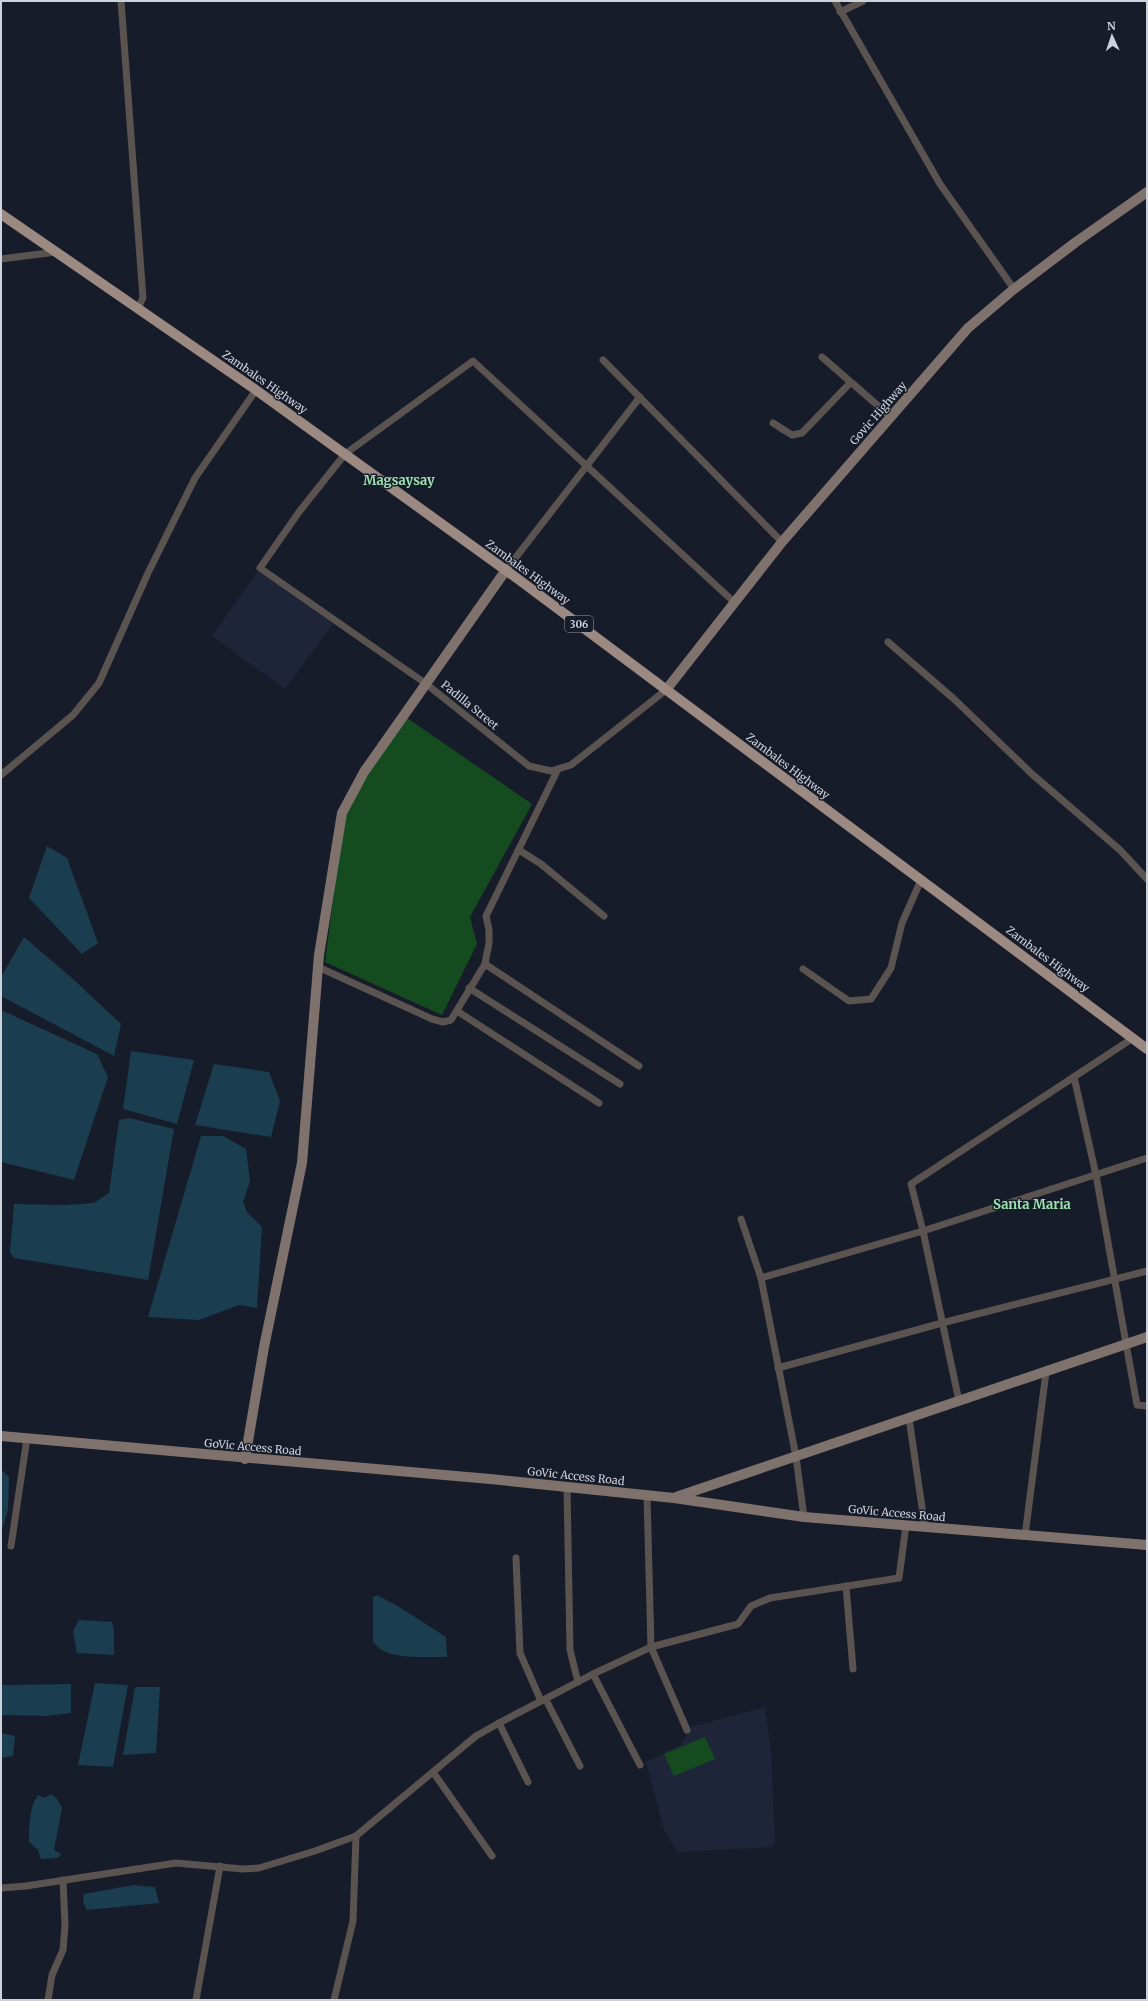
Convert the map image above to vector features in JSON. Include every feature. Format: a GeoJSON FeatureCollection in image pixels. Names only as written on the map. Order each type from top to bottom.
{"type":"FeatureCollection","features":[{"type":"Feature","properties":{"kind":"main road","name":"Govic Highway"},"geometry":{"type":"LineString","coordinates":[[666,690],[782,542],[968,328],[1014,289],[1076,242],[1147,192]]}},
{"type":"Feature","properties":{"kind":"main road","name":"Zambales Highway"},"geometry":{"type":"LineString","coordinates":[[1,214],[256,390],[506,570],[1147,1049]]}},
{"type":"Feature","properties":{"kind":"main road"},"geometry":{"type":"LineString","coordinates":[[245,1459],[264,1347],[302,1163],[318,967],[342,814],[364,772],[425,683],[506,570]]}},
{"type":"Feature","properties":{"kind":"main road"},"geometry":{"type":"LineString","coordinates":[[674,1498],[1147,1337]]}},
{"type":"Feature","properties":{"kind":"main road","name":"GoVic Access Road"},"geometry":{"type":"LineString","coordinates":[[1,1436],[567,1487],[674,1498],[804,1518],[906,1525],[925,1528],[1147,1546]]}},
{"type":"Feature","properties":{"kind":"street"},"geometry":{"type":"LineString","coordinates":[[121,1],[143,298],[138,308]]}},
{"type":"Feature","properties":{"kind":"street"},"geometry":{"type":"LineString","coordinates":[[835,1],[940,184],[1014,289]]}},
{"type":"Feature","properties":{"kind":"street"},"geometry":{"type":"LineString","coordinates":[[840,12],[863,1]]}},
{"type":"Feature","properties":{"kind":"street"},"geometry":{"type":"LineString","coordinates":[[1,259],[56,252]]}},
{"type":"Feature","properties":{"kind":"street"},"geometry":{"type":"LineString","coordinates":[[822,357],[850,383],[891,417]]}},
{"type":"Feature","properties":{"kind":"street"},"geometry":{"type":"LineString","coordinates":[[603,360],[782,542]]}},
{"type":"Feature","properties":{"kind":"street"},"geometry":{"type":"LineString","coordinates":[[345,454],[473,361],[734,602]]}},
{"type":"Feature","properties":{"kind":"street"},"geometry":{"type":"LineString","coordinates":[[773,423],[792,435],[802,433],[850,383]]}},
{"type":"Feature","properties":{"kind":"street"},"geometry":{"type":"LineString","coordinates":[[1,775],[73,715],[99,682],[148,573],[195,478],[256,390]]}},
{"type":"Feature","properties":{"kind":"street"},"geometry":{"type":"LineString","coordinates":[[506,570],[640,397]]}},
{"type":"Feature","properties":{"kind":"street","name":"Padilla Street"},"geometry":{"type":"LineString","coordinates":[[345,454],[299,512],[260,568],[425,683],[529,766],[551,771],[571,765],[666,690]]}},
{"type":"Feature","properties":{"kind":"street"},"geometry":{"type":"LineString","coordinates":[[888,642],[954,700],[1032,774],[1120,850],[1147,879]]}},
{"type":"Feature","properties":{"kind":"street"},"geometry":{"type":"LineString","coordinates":[[318,967],[432,1019],[443,1022],[451,1020],[469,988],[485,964],[490,943],[490,930],[486,916],[558,769]]}},
{"type":"Feature","properties":{"kind":"street"},"geometry":{"type":"LineString","coordinates":[[519,850],[541,864],[604,916]]}},
{"type":"Feature","properties":{"kind":"street"},"geometry":{"type":"LineString","coordinates":[[803,969],[850,1001],[871,999],[891,968],[902,924],[921,880]]}},
{"type":"Feature","properties":{"kind":"street"},"geometry":{"type":"LineString","coordinates":[[485,964],[639,1066]]}},
{"type":"Feature","properties":{"kind":"street"},"geometry":{"type":"LineString","coordinates":[[469,988],[620,1084]]}},
{"type":"Feature","properties":{"kind":"street"},"geometry":{"type":"LineString","coordinates":[[457,1011],[599,1103]]}},
{"type":"Feature","properties":{"kind":"street"},"geometry":{"type":"LineString","coordinates":[[959,1401],[923,1231],[911,1184],[1133,1038]]}},
{"type":"Feature","properties":{"kind":"street"},"geometry":{"type":"LineString","coordinates":[[1074,1077],[1096,1175],[1137,1405],[1147,1406]]}},
{"type":"Feature","properties":{"kind":"street"},"geometry":{"type":"LineString","coordinates":[[761,1278],[923,1231],[1147,1158]]}},
{"type":"Feature","properties":{"kind":"street"},"geometry":{"type":"LineString","coordinates":[[741,1219],[761,1278],[796,1456],[804,1518]]}},
{"type":"Feature","properties":{"kind":"street"},"geometry":{"type":"LineString","coordinates":[[778,1368],[942,1323],[1147,1271]]}},
{"type":"Feature","properties":{"kind":"street"},"geometry":{"type":"LineString","coordinates":[[1025,1536],[1046,1372]]}},
{"type":"Feature","properties":{"kind":"street"},"geometry":{"type":"LineString","coordinates":[[909,1418],[925,1528]]}},
{"type":"Feature","properties":{"kind":"street"},"geometry":{"type":"LineString","coordinates":[[11,1546],[27,1438]]}},
{"type":"Feature","properties":{"kind":"street"},"geometry":{"type":"LineString","coordinates":[[567,1487],[570,1650],[578,1682]]}},
{"type":"Feature","properties":{"kind":"street"},"geometry":{"type":"LineString","coordinates":[[647,1496],[651,1648],[687,1730]]}},
{"type":"Feature","properties":{"kind":"street"},"geometry":{"type":"LineString","coordinates":[[1,1888],[176,1863],[242,1869],[259,1868],[315,1852],[356,1836],[476,1736],[593,1674],[651,1648],[738,1624],[751,1606],[770,1598],[899,1578],[906,1525]]}},
{"type":"Feature","properties":{"kind":"street"},"geometry":{"type":"LineString","coordinates":[[516,1558],[520,1653],[543,1701],[580,1766]]}},
{"type":"Feature","properties":{"kind":"street"},"geometry":{"type":"LineString","coordinates":[[846,1586],[853,1669]]}},
{"type":"Feature","properties":{"kind":"street"},"geometry":{"type":"LineString","coordinates":[[593,1674],[640,1765]]}},
{"type":"Feature","properties":{"kind":"street"},"geometry":{"type":"LineString","coordinates":[[499,1723],[528,1782]]}},
{"type":"Feature","properties":{"kind":"street"},"geometry":{"type":"LineString","coordinates":[[433,1772],[492,1856]]}},
{"type":"Feature","properties":{"kind":"street"},"geometry":{"type":"LineString","coordinates":[[334,2000],[353,1921],[356,1836]]}},
{"type":"Feature","properties":{"kind":"street"},"geometry":{"type":"LineString","coordinates":[[196,2000],[220,1866]]}},
{"type":"Feature","properties":{"kind":"street"},"geometry":{"type":"LineString","coordinates":[[48,2000],[52,1975],[63,1950],[65,1925],[63,1880]]}},
{"type":"Feature","properties":{"kind":"shaded area"},"geometry":{"type":"Polygon","coordinates":[[[258,571],[286,589],[333,624],[285,689],[212,636],[258,571]]]}},
{"type":"Feature","properties":{"kind":"shaded area"},"geometry":{"type":"Polygon","coordinates":[[[47,846],[67,858],[98,943],[82,954],[29,898],[47,846]]]}},
{"type":"Feature","properties":{"kind":"shaded area"},"geometry":{"type":"Polygon","coordinates":[[[24,937],[73,979],[121,1024],[114,1056],[1,996],[1,977],[24,937]]]}},
{"type":"Feature","properties":{"kind":"shaded area"},"geometry":{"type":"Polygon","coordinates":[[[1,1010],[97,1054],[108,1077],[74,1180],[1,1162],[1,1010]]]}},
{"type":"Feature","properties":{"kind":"shaded area"},"geometry":{"type":"Polygon","coordinates":[[[131,1051],[194,1060],[177,1124],[123,1109],[131,1051]]]}},
{"type":"Feature","properties":{"kind":"shaded area"},"geometry":{"type":"Polygon","coordinates":[[[214,1064],[269,1072],[280,1101],[271,1137],[195,1125],[214,1064]]]}},
{"type":"Feature","properties":{"kind":"shaded area"},"geometry":{"type":"Polygon","coordinates":[[[129,1118],[174,1129],[148,1280],[14,1258],[10,1252],[14,1204],[66,1205],[94,1203],[109,1193],[119,1120],[129,1118]]]}},
{"type":"Feature","properties":{"kind":"shaded area"},"geometry":{"type":"Polygon","coordinates":[[[201,1136],[223,1136],[246,1149],[250,1181],[243,1202],[247,1212],[262,1227],[257,1308],[239,1305],[199,1320],[148,1317],[201,1136]]]}},
{"type":"Feature","properties":{"kind":"shaded area"},"geometry":{"type":"Polygon","coordinates":[[[1,1470],[9,1477],[8,1510],[1,1533],[1,1470]]]}},
{"type":"Feature","properties":{"kind":"shaded area"},"geometry":{"type":"Polygon","coordinates":[[[377,1595],[396,1605],[446,1637],[447,1657],[396,1655],[379,1648],[373,1641],[373,1597],[377,1595]]]}},
{"type":"Feature","properties":{"kind":"shaded area"},"geometry":{"type":"Polygon","coordinates":[[[79,1620],[112,1622],[114,1631],[114,1655],[77,1653],[73,1631],[79,1620]]]}},
{"type":"Feature","properties":{"kind":"shaded area"},"geometry":{"type":"Polygon","coordinates":[[[95,1683],[128,1685],[113,1767],[78,1765],[95,1683]]]}},
{"type":"Feature","properties":{"kind":"shaded area"},"geometry":{"type":"Polygon","coordinates":[[[71,1684],[71,1713],[46,1716],[1,1715],[1,1685],[71,1684]]]}},
{"type":"Feature","properties":{"kind":"shaded area"},"geometry":{"type":"Polygon","coordinates":[[[135,1687],[160,1687],[156,1753],[123,1755],[135,1687]]]}},
{"type":"Feature","properties":{"kind":"shaded area"},"geometry":{"type":"Polygon","coordinates":[[[765,1707],[771,1752],[775,1841],[773,1847],[677,1852],[664,1830],[646,1762],[680,1745],[691,1727],[765,1707]]]}},
{"type":"Feature","properties":{"kind":"shaded area"},"geometry":{"type":"Polygon","coordinates":[[[1,1733],[15,1736],[13,1756],[1,1758],[1,1733]]]}},
{"type":"Feature","properties":{"kind":"shaded area"},"geometry":{"type":"Polygon","coordinates":[[[51,1794],[57,1799],[62,1808],[54,1850],[61,1854],[58,1858],[41,1859],[38,1850],[29,1842],[30,1818],[33,1805],[38,1795],[45,1798],[51,1794]]]}},
{"type":"Feature","properties":{"kind":"shaded area"},"geometry":{"type":"Polygon","coordinates":[[[134,1885],[155,1887],[159,1903],[87,1910],[83,1902],[84,1894],[134,1885]]]}},
{"type":"Feature","properties":{"kind":"green space"},"geometry":{"type":"Polygon","coordinates":[[[407,718],[532,804],[470,917],[477,944],[442,1015],[325,962],[345,809],[407,718]]]}},
{"type":"Feature","properties":{"kind":"green space"},"geometry":{"type":"Polygon","coordinates":[[[705,1737],[715,1759],[674,1776],[664,1754],[705,1737]]]}},
{"type":"Feature","properties":{"kind":"district","name":"Magsaysay"},"geometry":{"type":"Point","coordinates":[399,480]}},
{"type":"Feature","properties":{"kind":"district","name":"Santa Maria"},"geometry":{"type":"Point","coordinates":[1032,1204]}}]}
